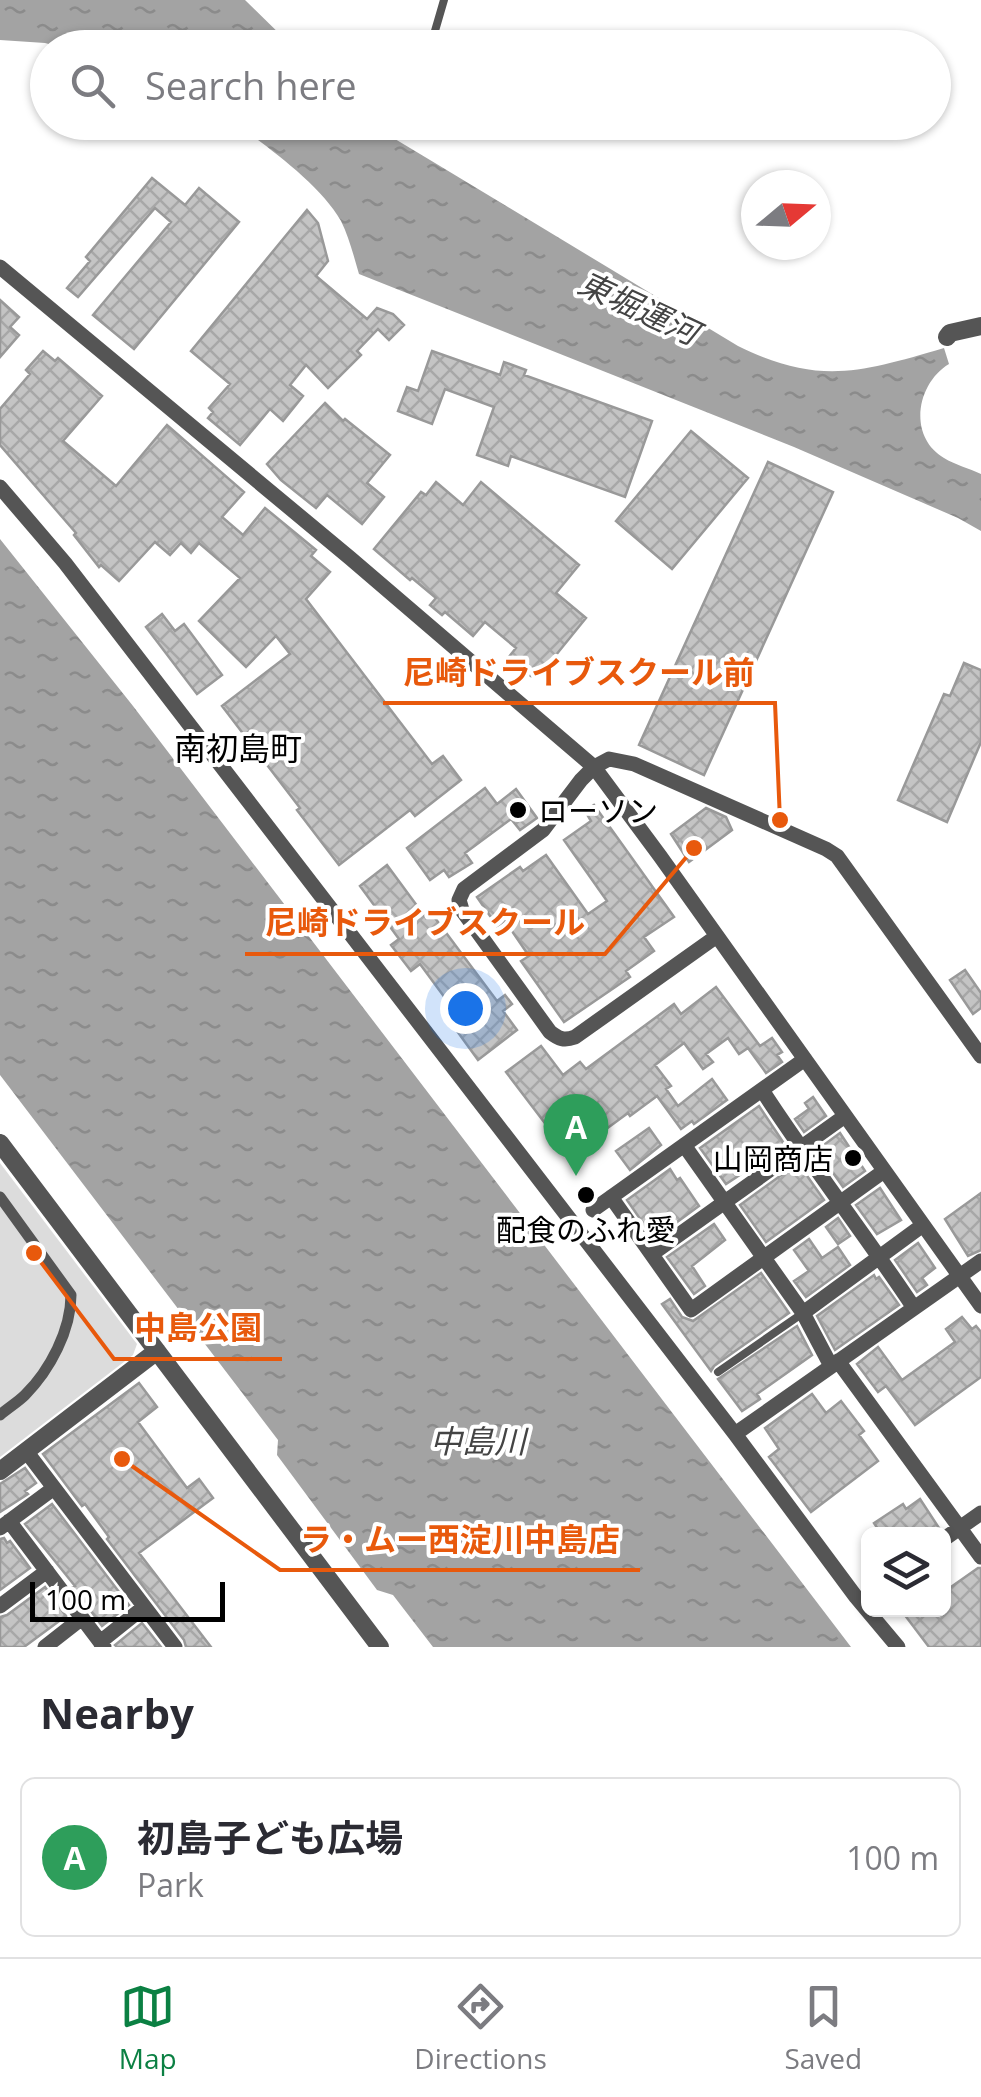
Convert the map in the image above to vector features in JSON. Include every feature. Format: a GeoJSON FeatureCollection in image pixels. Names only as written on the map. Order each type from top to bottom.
{"type":"FeatureCollection","features":[{"type":"Feature","properties":{"kind":"street"},"geometry":{"type":"LineString","coordinates":[[0,267],[594,767],[981,1306]]}},
{"type":"Feature","properties":{"kind":"street"},"geometry":{"type":"LineString","coordinates":[[947,337],[981,326]]}},
{"type":"Feature","properties":{"kind":"street"},"geometry":{"type":"LineString","coordinates":[[0,487],[65,563],[735,1434],[861,1591]]}},
{"type":"Feature","properties":{"kind":"street"},"geometry":{"type":"LineString","coordinates":[[718,936],[575,1037],[558,1039],[462,910],[459,900],[464,890],[542,830],[594,767],[610,759],[634,764],[832,852],[981,1056]]}},
{"type":"Feature","properties":{"kind":"street"},"geometry":{"type":"LineString","coordinates":[[593,1210],[805,1059]]}},
{"type":"Feature","properties":{"kind":"street"},"geometry":{"type":"LineString","coordinates":[[762,1090],[914,1308]]}},
{"type":"Feature","properties":{"kind":"street"},"geometry":{"type":"LineString","coordinates":[[652,1254],[845,1116]]}},
{"type":"Feature","properties":{"kind":"street"},"geometry":{"type":"LineString","coordinates":[[0,1143],[380,1647]]}},
{"type":"Feature","properties":{"kind":"street"},"geometry":{"type":"LineString","coordinates":[[684,1146],[765,1257],[834,1364],[981,1557]]}},
{"type":"Feature","properties":{"kind":"street"},"geometry":{"type":"LineString","coordinates":[[612,1197],[691,1310],[884,1171]]}},
{"type":"Feature","properties":{"kind":"street"},"geometry":{"type":"LineString","coordinates":[[0,1197],[71,1294],[68,1320],[50,1362],[23,1397],[0,1414]]}},
{"type":"Feature","properties":{"kind":"street"},"geometry":{"type":"LineString","coordinates":[[803,1314],[923,1225]]}},
{"type":"Feature","properties":{"kind":"street"},"geometry":{"type":"LineString","coordinates":[[735,1434],[981,1261]]}},
{"type":"Feature","properties":{"kind":"street"},"geometry":{"type":"LineString","coordinates":[[0,1471],[158,1351]]}},
{"type":"Feature","properties":{"kind":"street"},"geometry":{"type":"LineString","coordinates":[[26,1452],[175,1647]]}},
{"type":"Feature","properties":{"kind":"street"},"geometry":{"type":"LineString","coordinates":[[54,1488],[5,1525],[47,1571],[102,1645],[144,1607]]}},
{"type":"Feature","properties":{"kind":"street"},"geometry":{"type":"LineString","coordinates":[[951,1534],[981,1513]]}},
{"type":"Feature","properties":{"kind":"street"},"geometry":{"type":"LineString","coordinates":[[0,1606],[47,1571]]}},
{"type":"Feature","properties":{"kind":"street"},"geometry":{"type":"LineString","coordinates":[[878,1617],[898,1647]]}},
{"type":"Feature","properties":{"kind":"street"},"geometry":{"type":"LineString","coordinates":[[45,1647],[82,1618]]}},
{"type":"Feature","properties":{"kind":"lane"},"geometry":{"type":"LineString","coordinates":[[435,30],[444,0]]}},
{"type":"Feature","properties":{"kind":"lane"},"geometry":{"type":"LineString","coordinates":[[718,1372],[803,1314]]}},
{"type":"Feature","properties":{"kind":"shaded area"},"geometry":{"type":"Polygon","coordinates":[[[0,1163],[137,1344],[133,1355],[0,1457],[0,1163]]]}},
{"type":"Feature","properties":{"kind":"water"},"geometry":{"type":"Polygon","coordinates":[[[0,0],[245,0],[276,30],[30,30],[30,42],[0,40],[0,0]]]}},
{"type":"Feature","properties":{"kind":"water","name":"東堀運河"},"geometry":{"type":"Polygon","coordinates":[[[257,140],[397,140],[738,346],[793,367],[841,371],[944,348],[949,364],[938,373],[924,396],[921,424],[932,448],[948,460],[981,474],[981,531],[794,447],[359,274],[344,227],[332,207],[293,168],[257,140]]]}},
{"type":"Feature","properties":{"kind":"water","name":"中島川"},"geometry":{"type":"Polygon","coordinates":[[[0,539],[133,706],[851,1647],[433,1647],[393,1595],[377,1590],[277,1455],[278,1440],[0,1075],[0,539]]]}},
{"type":"Feature","properties":{"kind":"building"},"geometry":{"type":"Polygon","coordinates":[[[152,178],[185,205],[199,188],[239,222],[134,349],[93,315],[171,222],[155,208],[78,297],[67,288],[90,261],[86,257],[152,178]]]}},
{"type":"Feature","properties":{"kind":"building"},"geometry":{"type":"Polygon","coordinates":[[[307,210],[318,223],[328,261],[316,276],[367,319],[377,308],[393,314],[404,325],[389,340],[378,329],[357,351],[361,355],[328,388],[306,365],[290,385],[303,396],[283,421],[270,409],[240,445],[208,418],[213,412],[209,408],[230,384],[191,351],[307,210]]]}},
{"type":"Feature","properties":{"kind":"building"},"geometry":{"type":"Polygon","coordinates":[[[0,300],[19,317],[10,327],[19,335],[0,357],[0,300]]]}},
{"type":"Feature","properties":{"kind":"building"},"geometry":{"type":"Polygon","coordinates":[[[43,351],[55,361],[58,358],[102,396],[63,441],[116,486],[167,425],[244,492],[222,517],[243,535],[265,508],[316,550],[311,556],[330,572],[306,599],[432,764],[443,756],[461,780],[415,816],[410,810],[339,865],[222,706],[290,654],[276,636],[246,667],[199,621],[240,578],[199,543],[191,553],[181,543],[170,555],[155,542],[119,581],[99,567],[76,533],[0,445],[0,409],[30,374],[26,370],[43,351]]]}},
{"type":"Feature","properties":{"kind":"building"},"geometry":{"type":"Polygon","coordinates":[[[432,351],[500,375],[504,362],[526,370],[524,375],[652,421],[625,497],[511,456],[508,466],[477,455],[494,407],[445,389],[432,424],[398,411],[407,387],[418,391],[432,351]]]}},
{"type":"Feature","properties":{"kind":"building"},"geometry":{"type":"Polygon","coordinates":[[[325,403],[390,455],[367,483],[384,497],[362,524],[327,495],[316,508],[267,464],[325,403]]]}},
{"type":"Feature","properties":{"kind":"building"},"geometry":{"type":"Polygon","coordinates":[[[691,431],[748,478],[672,569],[616,521],[691,431]]]}},
{"type":"Feature","properties":{"kind":"building"},"geometry":{"type":"Polygon","coordinates":[[[768,462],[833,492],[704,775],[639,745],[768,462]]]}},
{"type":"Feature","properties":{"kind":"building"},"geometry":{"type":"Polygon","coordinates":[[[436,482],[463,505],[481,482],[579,565],[556,593],[586,618],[543,671],[539,667],[523,679],[504,663],[516,648],[485,622],[473,636],[445,612],[442,615],[430,605],[436,598],[374,549],[421,492],[426,495],[436,482]]]}},
{"type":"Feature","properties":{"kind":"building"},"geometry":{"type":"Polygon","coordinates":[[[162,614],[175,631],[184,624],[222,675],[197,694],[146,627],[162,614]]]}},
{"type":"Feature","properties":{"kind":"building"},"geometry":{"type":"Polygon","coordinates":[[[964,663],[981,670],[981,742],[947,822],[898,800],[944,694],[950,696],[964,663]]]}},
{"type":"Feature","properties":{"kind":"building"},"geometry":{"type":"Polygon","coordinates":[[[485,788],[497,804],[516,789],[537,818],[520,830],[511,819],[465,853],[472,863],[449,877],[444,870],[430,880],[407,848],[485,788]]]}},
{"type":"Feature","properties":{"kind":"building"},"geometry":{"type":"Polygon","coordinates":[[[594,805],[674,917],[644,937],[654,951],[626,971],[630,977],[564,1022],[521,961],[529,956],[505,921],[497,926],[477,897],[520,867],[523,871],[546,855],[588,914],[607,901],[564,840],[591,821],[585,811],[594,805]]]}},
{"type":"Feature","properties":{"kind":"building"},"geometry":{"type":"Polygon","coordinates":[[[706,808],[726,817],[732,830],[689,862],[671,834],[706,808]]]}},
{"type":"Feature","properties":{"kind":"building"},"geometry":{"type":"Polygon","coordinates":[[[387,865],[426,918],[432,914],[497,1001],[505,995],[512,1004],[503,1011],[517,1030],[478,1060],[457,1031],[465,1025],[420,964],[411,971],[391,945],[399,939],[360,886],[387,865]]]}},
{"type":"Feature","properties":{"kind":"building"},"geometry":{"type":"Polygon","coordinates":[[[965,970],[981,993],[981,1008],[973,1014],[950,980],[965,970]]]}},
{"type":"Feature","properties":{"kind":"building"},"geometry":{"type":"Polygon","coordinates":[[[716,987],[760,1046],[772,1038],[782,1052],[777,1055],[782,1062],[766,1073],[748,1048],[739,1054],[728,1038],[706,1054],[713,1062],[703,1069],[684,1043],[655,1065],[671,1086],[666,1089],[678,1106],[712,1079],[727,1100],[694,1124],[692,1121],[681,1129],[657,1096],[583,1146],[586,1150],[575,1158],[506,1072],[541,1046],[563,1075],[580,1062],[586,1069],[674,1004],[681,1014],[716,987]]]}},
{"type":"Feature","properties":{"kind":"building"},"geometry":{"type":"Polygon","coordinates":[[[813,1097],[826,1116],[804,1132],[795,1119],[809,1109],[805,1103],[813,1097]]]}},
{"type":"Feature","properties":{"kind":"building"},"geometry":{"type":"Polygon","coordinates":[[[759,1106],[785,1145],[726,1184],[700,1148],[759,1106]]]}},
{"type":"Feature","properties":{"kind":"building"},"geometry":{"type":"Polygon","coordinates":[[[649,1128],[661,1145],[630,1170],[616,1151],[649,1128]]]}},
{"type":"Feature","properties":{"kind":"building"},"geometry":{"type":"Polygon","coordinates":[[[840,1133],[865,1171],[843,1187],[817,1150],[840,1133]]]}},
{"type":"Feature","properties":{"kind":"building"},"geometry":{"type":"Polygon","coordinates":[[[798,1163],[824,1200],[766,1242],[740,1205],[798,1163]]]}},
{"type":"Feature","properties":{"kind":"building"},"geometry":{"type":"Polygon","coordinates":[[[670,1169],[699,1206],[654,1239],[627,1200],[670,1169]]]}},
{"type":"Feature","properties":{"kind":"building"},"geometry":{"type":"Polygon","coordinates":[[[880,1188],[901,1220],[877,1234],[856,1205],[880,1188]]]}},
{"type":"Feature","properties":{"kind":"building"},"geometry":{"type":"Polygon","coordinates":[[[981,1193],[981,1250],[968,1256],[945,1219],[981,1193]]]}},
{"type":"Feature","properties":{"kind":"building"},"geometry":{"type":"Polygon","coordinates":[[[838,1218],[850,1236],[838,1244],[826,1227],[838,1218]]]}},
{"type":"Feature","properties":{"kind":"building"},"geometry":{"type":"Polygon","coordinates":[[[714,1224],[725,1240],[692,1266],[705,1286],[694,1294],[667,1257],[714,1224]]]}},
{"type":"Feature","properties":{"kind":"building"},"geometry":{"type":"Polygon","coordinates":[[[809,1239],[822,1258],[838,1247],[850,1265],[806,1297],[794,1281],[809,1271],[794,1250],[809,1239]]]}},
{"type":"Feature","properties":{"kind":"building"},"geometry":{"type":"Polygon","coordinates":[[[918,1243],[935,1268],[922,1278],[927,1285],[917,1292],[895,1260],[918,1243]]]}},
{"type":"Feature","properties":{"kind":"building"},"geometry":{"type":"Polygon","coordinates":[[[761,1273],[789,1313],[711,1371],[662,1304],[670,1299],[682,1317],[693,1321],[761,1273]]]}},
{"type":"Feature","properties":{"kind":"building"},"geometry":{"type":"Polygon","coordinates":[[[874,1275],[899,1305],[835,1350],[817,1316],[874,1275]]]}},
{"type":"Feature","properties":{"kind":"building"},"geometry":{"type":"Polygon","coordinates":[[[962,1317],[972,1329],[976,1326],[981,1332],[981,1377],[915,1425],[886,1386],[878,1392],[857,1364],[878,1347],[902,1380],[955,1342],[946,1329],[962,1317]]]}},
{"type":"Feature","properties":{"kind":"building"},"geometry":{"type":"Polygon","coordinates":[[[797,1326],[812,1355],[757,1394],[760,1399],[742,1411],[718,1379],[797,1326]]]}},
{"type":"Feature","properties":{"kind":"building"},"geometry":{"type":"Polygon","coordinates":[[[139,1383],[157,1407],[138,1422],[187,1488],[199,1479],[213,1498],[139,1553],[211,1647],[186,1647],[85,1504],[82,1506],[43,1454],[139,1383]]]}},
{"type":"Feature","properties":{"kind":"building"},"geometry":{"type":"Polygon","coordinates":[[[812,1394],[826,1413],[841,1401],[864,1431],[859,1435],[878,1461],[811,1512],[769,1457],[779,1449],[765,1428],[812,1394]]]}},
{"type":"Feature","properties":{"kind":"building"},"geometry":{"type":"Polygon","coordinates":[[[25,1468],[36,1483],[25,1491],[28,1494],[0,1512],[0,1484],[25,1468]]]}},
{"type":"Feature","properties":{"kind":"building"},"geometry":{"type":"Polygon","coordinates":[[[920,1499],[938,1527],[877,1527],[874,1523],[903,1504],[906,1509],[920,1499]]]}},
{"type":"Feature","properties":{"kind":"building"},"geometry":{"type":"Polygon","coordinates":[[[52,1504],[129,1605],[102,1626],[25,1524],[52,1504]]]}},
{"type":"Feature","properties":{"kind":"building"},"geometry":{"type":"Polygon","coordinates":[[[4,1538],[30,1568],[0,1590],[0,1539],[4,1538]]]}},
{"type":"Feature","properties":{"kind":"building"},"geometry":{"type":"Polygon","coordinates":[[[981,1568],[981,1647],[929,1647],[906,1617],[951,1617],[951,1587],[981,1568]]]}},
{"type":"Feature","properties":{"kind":"building"},"geometry":{"type":"Polygon","coordinates":[[[45,1587],[66,1616],[24,1647],[0,1647],[0,1617],[45,1587]]]}},
{"type":"Feature","properties":{"kind":"building"},"geometry":{"type":"Polygon","coordinates":[[[142,1623],[161,1647],[115,1645],[142,1623]]]}},
{"type":"Feature","properties":{"kind":"place","name":"ローソン"},"geometry":{"type":"Point","coordinates":[518,810]}},
{"type":"Feature","properties":{"kind":"place","name":"尼崎ドライブスクール前"},"geometry":{"type":"Point","coordinates":[780,820]}},
{"type":"Feature","properties":{"kind":"place","name":"尼崎ドライブスクール"},"geometry":{"type":"Point","coordinates":[694,848]}},
{"type":"Feature","properties":{"kind":"place","name":"山岡商店"},"geometry":{"type":"Point","coordinates":[853,1158]}},
{"type":"Feature","properties":{"kind":"place","name":"初島子ども広場"},"geometry":{"type":"Point","coordinates":[576,1176]}},
{"type":"Feature","properties":{"kind":"place","name":"配食のふれ愛"},"geometry":{"type":"Point","coordinates":[586,1195]}},
{"type":"Feature","properties":{"kind":"place","name":"中島公園"},"geometry":{"type":"Point","coordinates":[34,1253]}},
{"type":"Feature","properties":{"kind":"place","name":"ラ・ムー西淀川中島店"},"geometry":{"type":"Point","coordinates":[122,1459]}},
{"type":"Feature","properties":{"kind":"district","name":"南初島町"},"geometry":{"type":"Point","coordinates":[238,747]}}]}
